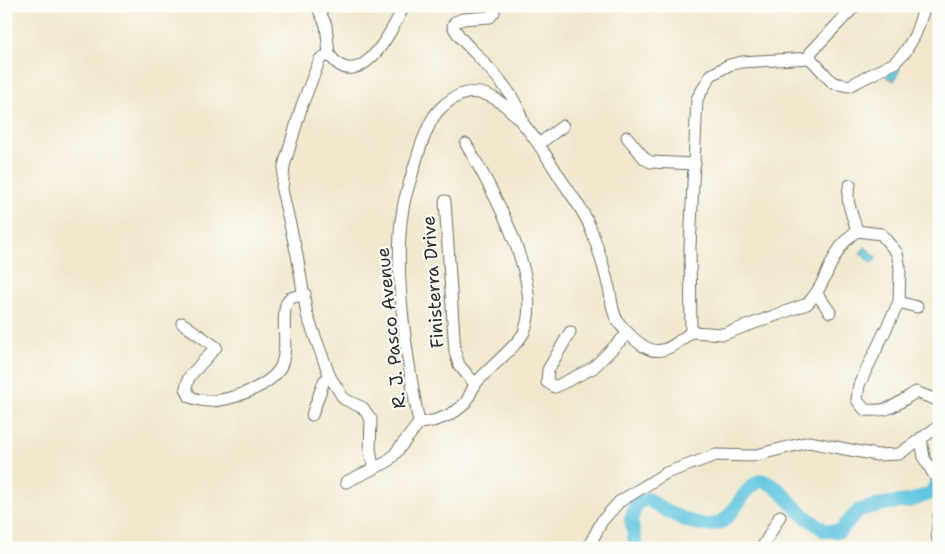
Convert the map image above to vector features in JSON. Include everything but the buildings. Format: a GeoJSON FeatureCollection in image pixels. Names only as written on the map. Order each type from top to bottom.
{"type":"FeatureCollection","features":[{"type":"Feature","properties":{"kind":"street"},"geometry":{"type":"LineString","coordinates":[[317,6],[326,25],[329,54],[334,61],[346,67],[363,64],[375,55],[387,39],[404,6]]}},
{"type":"Feature","properties":{"kind":"street"},"geometry":{"type":"LineString","coordinates":[[491,6],[494,12],[490,18],[462,19],[455,22],[453,26],[458,35],[495,74],[516,101],[523,122]]}},
{"type":"Feature","properties":{"kind":"street"},"geometry":{"type":"LineString","coordinates":[[810,58],[811,52],[855,6]]}},
{"type":"Feature","properties":{"kind":"street"},"geometry":{"type":"LineString","coordinates":[[810,58],[833,83],[849,86],[894,63],[905,52],[915,35],[925,6]]}},
{"type":"Feature","properties":{"kind":"street"},"geometry":{"type":"LineString","coordinates":[[329,54],[320,59],[311,79],[290,143],[282,181],[283,200],[307,315],[330,377],[344,399],[363,408],[371,420],[370,449],[373,467]]}},
{"type":"Feature","properties":{"kind":"street"},"geometry":{"type":"LineString","coordinates":[[810,58],[742,62],[729,65],[711,75],[697,99],[690,247],[691,332],[724,334],[807,304],[817,294],[834,257],[848,237],[857,231],[882,234],[897,253],[900,268],[899,302],[859,385],[857,400],[865,410],[882,411],[891,409],[916,392],[939,401]]}},
{"type":"Feature","properties":{"kind":"street","name":"R. J. Pasco Avenue"},"geometry":{"type":"LineString","coordinates":[[419,423],[405,332],[399,254],[400,225],[406,193],[424,139],[436,112],[453,97],[470,91],[488,94],[508,108],[523,122],[539,144],[590,226],[606,275],[616,318],[628,333],[653,351],[663,352],[672,348],[691,332]]}},
{"type":"Feature","properties":{"kind":"street"},"geometry":{"type":"LineString","coordinates":[[539,144],[564,126]]}},
{"type":"Feature","properties":{"kind":"street"},"geometry":{"type":"LineString","coordinates":[[627,137],[645,159],[651,162],[695,164]]}},
{"type":"Feature","properties":{"kind":"street"},"geometry":{"type":"LineString","coordinates":[[346,482],[373,467],[387,462],[419,423],[436,422],[465,402],[475,384],[523,334],[530,312],[526,279],[519,253],[488,182],[466,144]]}},
{"type":"Feature","properties":{"kind":"street"},"geometry":{"type":"LineString","coordinates":[[850,185],[848,201],[857,231]]}},
{"type":"Feature","properties":{"kind":"street","name":"Finisterra Drive"},"geometry":{"type":"LineString","coordinates":[[445,201],[455,352],[458,365],[475,384]]}},
{"type":"Feature","properties":{"kind":"street"},"geometry":{"type":"LineString","coordinates":[[182,323],[216,347],[189,377],[186,388],[190,397],[208,402],[222,400],[245,393],[275,375],[283,357],[286,304],[290,298],[304,294]]}},
{"type":"Feature","properties":{"kind":"street"},"geometry":{"type":"LineString","coordinates":[[817,294],[830,312]]}},
{"type":"Feature","properties":{"kind":"street"},"geometry":{"type":"LineString","coordinates":[[899,302],[917,306]]}},
{"type":"Feature","properties":{"kind":"street"},"geometry":{"type":"LineString","coordinates":[[570,332],[548,370],[547,382],[555,387],[593,368],[628,333]]}},
{"type":"Feature","properties":{"kind":"street"},"geometry":{"type":"LineString","coordinates":[[312,415],[324,381],[330,377]]}},
{"type":"Feature","properties":{"kind":"street"},"geometry":{"type":"LineString","coordinates":[[588,548],[602,521],[619,502],[666,473],[716,455],[752,456],[809,442],[877,455],[899,454],[939,426]]}},
{"type":"Feature","properties":{"kind":"street"},"geometry":{"type":"LineString","coordinates":[[921,438],[924,458],[936,479]]}},
{"type":"Feature","properties":{"kind":"street"},"geometry":{"type":"LineString","coordinates":[[939,514],[937,534],[939,544]]}},
{"type":"Feature","properties":{"kind":"street"},"geometry":{"type":"LineString","coordinates":[[762,548],[780,516]]}},
{"type":"Feature","properties":{"kind":"water"},"geometry":{"type":"Polygon","coordinates":[[[892,65],[900,69],[894,81],[886,77],[892,65]]]}},
{"type":"Feature","properties":{"kind":"water"},"geometry":{"type":"Polygon","coordinates":[[[865,247],[877,258],[872,263],[860,253],[865,247]]]}},
{"type":"Feature","properties":{"kind":"waterway"},"geometry":{"type":"LineString","coordinates":[[636,548],[631,519],[637,503],[648,499],[685,520],[706,525],[716,524],[724,520],[748,490],[761,480],[781,492],[800,512],[825,531],[840,531],[859,510],[888,503],[910,501],[931,493],[939,479]]}}]}
